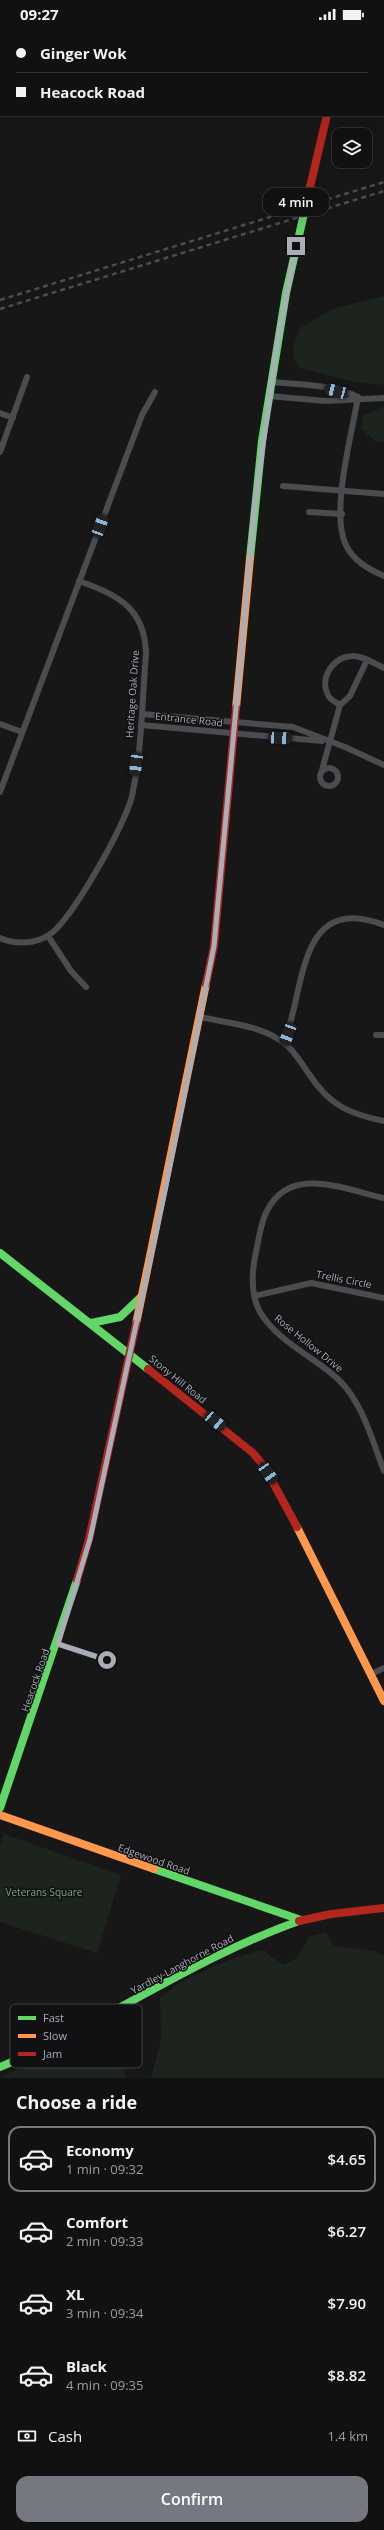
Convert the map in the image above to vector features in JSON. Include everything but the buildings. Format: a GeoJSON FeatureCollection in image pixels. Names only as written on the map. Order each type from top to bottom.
{"type":"FeatureCollection","features":[{"type":"Feature","properties":{"kind":"main road","name":"Heacock Road"},"geometry":{"type":"LineString","coordinates":[[0,1808],[58,1644],[90,1539],[142,1296],[218,924],[224,826],[234,734],[253,519],[269,396],[296,244],[327,116]]}},
{"type":"Feature","properties":{"kind":"main road","name":"Stony Hill Road"},"geometry":{"type":"LineString","coordinates":[[0,1253],[129,1352],[238,1440],[264,1466],[300,1532],[384,1701]]}},
{"type":"Feature","properties":{"kind":"main road"},"geometry":{"type":"LineString","coordinates":[[91,1323],[115,1321],[122,1318],[142,1296]]}},
{"type":"Feature","properties":{"kind":"main road","name":"Edgewood Road"},"geometry":{"type":"LineString","coordinates":[[0,1815],[301,1920]]}},
{"type":"Feature","properties":{"kind":"main road","name":"Yardley-Langhorne Road"},"geometry":{"type":"LineString","coordinates":[[128,2004],[226,1952],[268,1932],[301,1920],[384,1908]]}},
{"type":"Feature","properties":{"kind":"main road","name":"Yardley-Langhorne Road"},"geometry":{"type":"LineString","coordinates":[[0,2068],[10,2064]]}},
{"type":"Feature","properties":{"kind":"street"},"geometry":{"type":"LineString","coordinates":[[0,452],[27,377]]}},
{"type":"Feature","properties":{"kind":"street"},"geometry":{"type":"LineString","coordinates":[[271,382],[348,392],[358,398]]}},
{"type":"Feature","properties":{"kind":"street"},"geometry":{"type":"LineString","coordinates":[[0,792],[142,414],[155,392]]}},
{"type":"Feature","properties":{"kind":"street"},"geometry":{"type":"LineString","coordinates":[[269,396],[325,401],[358,398],[384,398]]}},
{"type":"Feature","properties":{"kind":"street"},"geometry":{"type":"LineString","coordinates":[[358,398],[342,490],[343,538],[352,555],[367,567],[384,576]]}},
{"type":"Feature","properties":{"kind":"street"},"geometry":{"type":"LineString","coordinates":[[0,414],[13,418]]}},
{"type":"Feature","properties":{"kind":"street"},"geometry":{"type":"LineString","coordinates":[[283,486],[384,494]]}},
{"type":"Feature","properties":{"kind":"street"},"geometry":{"type":"LineString","coordinates":[[309,512],[342,514]]}},
{"type":"Feature","properties":{"kind":"street","name":"Heritage Oak Drive"},"geometry":{"type":"LineString","coordinates":[[0,938],[22,943],[40,940],[48,936],[64,921],[74,907],[125,819],[132,794],[142,714],[146,654],[140,623],[134,612],[121,599],[106,591],[79,581]]}},
{"type":"Feature","properties":{"kind":"street"},"geometry":{"type":"LineString","coordinates":[[340,705],[328,696],[326,690],[330,666],[351,656],[367,660],[384,668]]}},
{"type":"Feature","properties":{"kind":"street"},"geometry":{"type":"LineString","coordinates":[[322,770],[331,742],[340,705],[350,696],[367,660]]}},
{"type":"Feature","properties":{"kind":"street","name":"Entrance Road"},"geometry":{"type":"LineString","coordinates":[[142,714],[293,727],[384,765]]}},
{"type":"Feature","properties":{"kind":"street"},"geometry":{"type":"LineString","coordinates":[[0,724],[22,732]]}},
{"type":"Feature","properties":{"kind":"street","name":"Entrance Road"},"geometry":{"type":"LineString","coordinates":[[141,724],[331,742]]}},
{"type":"Feature","properties":{"kind":"street"},"geometry":{"type":"LineString","coordinates":[[284,1043],[292,1024],[307,953],[318,935],[335,922],[352,917],[366,918],[384,925]]}},
{"type":"Feature","properties":{"kind":"street"},"geometry":{"type":"LineString","coordinates":[[48,936],[71,971],[86,987]]}},
{"type":"Feature","properties":{"kind":"street"},"geometry":{"type":"LineString","coordinates":[[200,1017],[265,1032],[284,1043],[301,1060],[316,1085],[332,1100],[351,1112],[384,1121]]}},
{"type":"Feature","properties":{"kind":"street"},"geometry":{"type":"LineString","coordinates":[[376,1035],[384,1035]]}},
{"type":"Feature","properties":{"kind":"street","name":"Rose Hollow Drive"},"geometry":{"type":"LineString","coordinates":[[384,1198],[318,1184],[297,1185],[283,1192],[271,1204],[263,1222],[253,1271],[254,1296],[260,1312],[274,1329],[324,1367],[349,1392],[364,1419],[384,1471]]}},
{"type":"Feature","properties":{"kind":"street","name":"Trellis Circle"},"geometry":{"type":"LineString","coordinates":[[254,1296],[311,1282],[384,1298]]}},
{"type":"Feature","properties":{"kind":"street"},"geometry":{"type":"LineString","coordinates":[[58,1644],[107,1660]]}},
{"type":"Feature","properties":{"kind":"street"},"geometry":{"type":"LineString","coordinates":[[371,1674],[384,1668]]}},
{"type":"Feature","properties":{"kind":"green space"},"geometry":{"type":"Polygon","coordinates":[[[384,296],[384,385],[355,382],[300,368],[294,359],[293,347],[300,328],[333,309],[384,296]]]}},
{"type":"Feature","properties":{"kind":"green space"},"geometry":{"type":"Polygon","coordinates":[[[382,407],[384,408],[384,442],[375,441],[361,429],[363,416],[382,407]]]}},
{"type":"Feature","properties":{"kind":"green space","name":"Veterans Square"},"geometry":{"type":"Polygon","coordinates":[[[4,1834],[121,1875],[97,1953],[0,1922],[0,1846],[4,1834]]]}},
{"type":"Feature","properties":{"kind":"green space"},"geometry":{"type":"Polygon","coordinates":[[[326,1932],[334,1946],[374,1951],[384,1956],[384,2078],[151,2078],[161,2040],[160,1997],[179,1983],[221,1964],[254,1952],[265,1950],[270,1956],[284,1965],[297,1958],[309,1937],[326,1932]]]}},
{"type":"Feature","properties":{"kind":"green space"},"geometry":{"type":"Polygon","coordinates":[[[25,2068],[123,2068],[126,2078],[0,2078],[13,2071],[25,2068]]]}},
{"type":"Feature","properties":{"kind":"railway"},"geometry":{"type":"LineString","coordinates":[[0,300],[384,182]]}},
{"type":"Feature","properties":{"kind":"railway"},"geometry":{"type":"LineString","coordinates":[[0,309],[384,191]]}},
{"type":"Feature","properties":{"kind":"traffic: fast"},"geometry":{"type":"LineString","coordinates":[[250,558],[262,441],[286,293],[310,187]]}},
{"type":"Feature","properties":{"kind":"traffic: fast"},"geometry":{"type":"LineString","coordinates":[[0,1253],[148,1369]]}},
{"type":"Feature","properties":{"kind":"traffic: fast"},"geometry":{"type":"LineString","coordinates":[[91,1323],[120,1317],[141,1297]]}},
{"type":"Feature","properties":{"kind":"traffic: fast"},"geometry":{"type":"LineString","coordinates":[[0,1808],[77,1580]]}},
{"type":"Feature","properties":{"kind":"traffic: fast"},"geometry":{"type":"LineString","coordinates":[[154,1869],[301,1920]]}},
{"type":"Feature","properties":{"kind":"traffic: fast"},"geometry":{"type":"LineString","coordinates":[[125,2004],[222,1953],[299,1921]]}},
{"type":"Feature","properties":{"kind":"traffic: fast"},"geometry":{"type":"LineString","coordinates":[[0,2067],[10,2063]]}},
{"type":"Feature","properties":{"kind":"traffic: slow"},"geometry":{"type":"LineString","coordinates":[[236,708],[250,558]]}},
{"type":"Feature","properties":{"kind":"traffic: slow"},"geometry":{"type":"LineString","coordinates":[[136,1324],[206,984]]}},
{"type":"Feature","properties":{"kind":"traffic: slow"},"geometry":{"type":"LineString","coordinates":[[297,1527],[384,1701]]}},
{"type":"Feature","properties":{"kind":"traffic: slow"},"geometry":{"type":"LineString","coordinates":[[0,1815],[154,1869]]}},
{"type":"Feature","properties":{"kind":"traffic: jam"},"geometry":{"type":"LineString","coordinates":[[310,187],[327,116]]}},
{"type":"Feature","properties":{"kind":"traffic: jam"},"geometry":{"type":"LineString","coordinates":[[206,984],[214,946],[236,708]]}},
{"type":"Feature","properties":{"kind":"traffic: jam"},"geometry":{"type":"LineString","coordinates":[[77,1580],[89,1539],[136,1324]]}},
{"type":"Feature","properties":{"kind":"traffic: jam"},"geometry":{"type":"LineString","coordinates":[[148,1369],[253,1453],[264,1466],[297,1527]]}},
{"type":"Feature","properties":{"kind":"traffic: jam"},"geometry":{"type":"LineString","coordinates":[[299,1921],[331,1914],[384,1908]]}},
{"type":"Feature","properties":{"kind":"route"},"geometry":{"type":"LineString","coordinates":[[107,1660],[58,1644],[81,1573],[90,1539],[165,1190],[218,924],[224,826],[262,441],[277,344],[296,246]]}}]}
